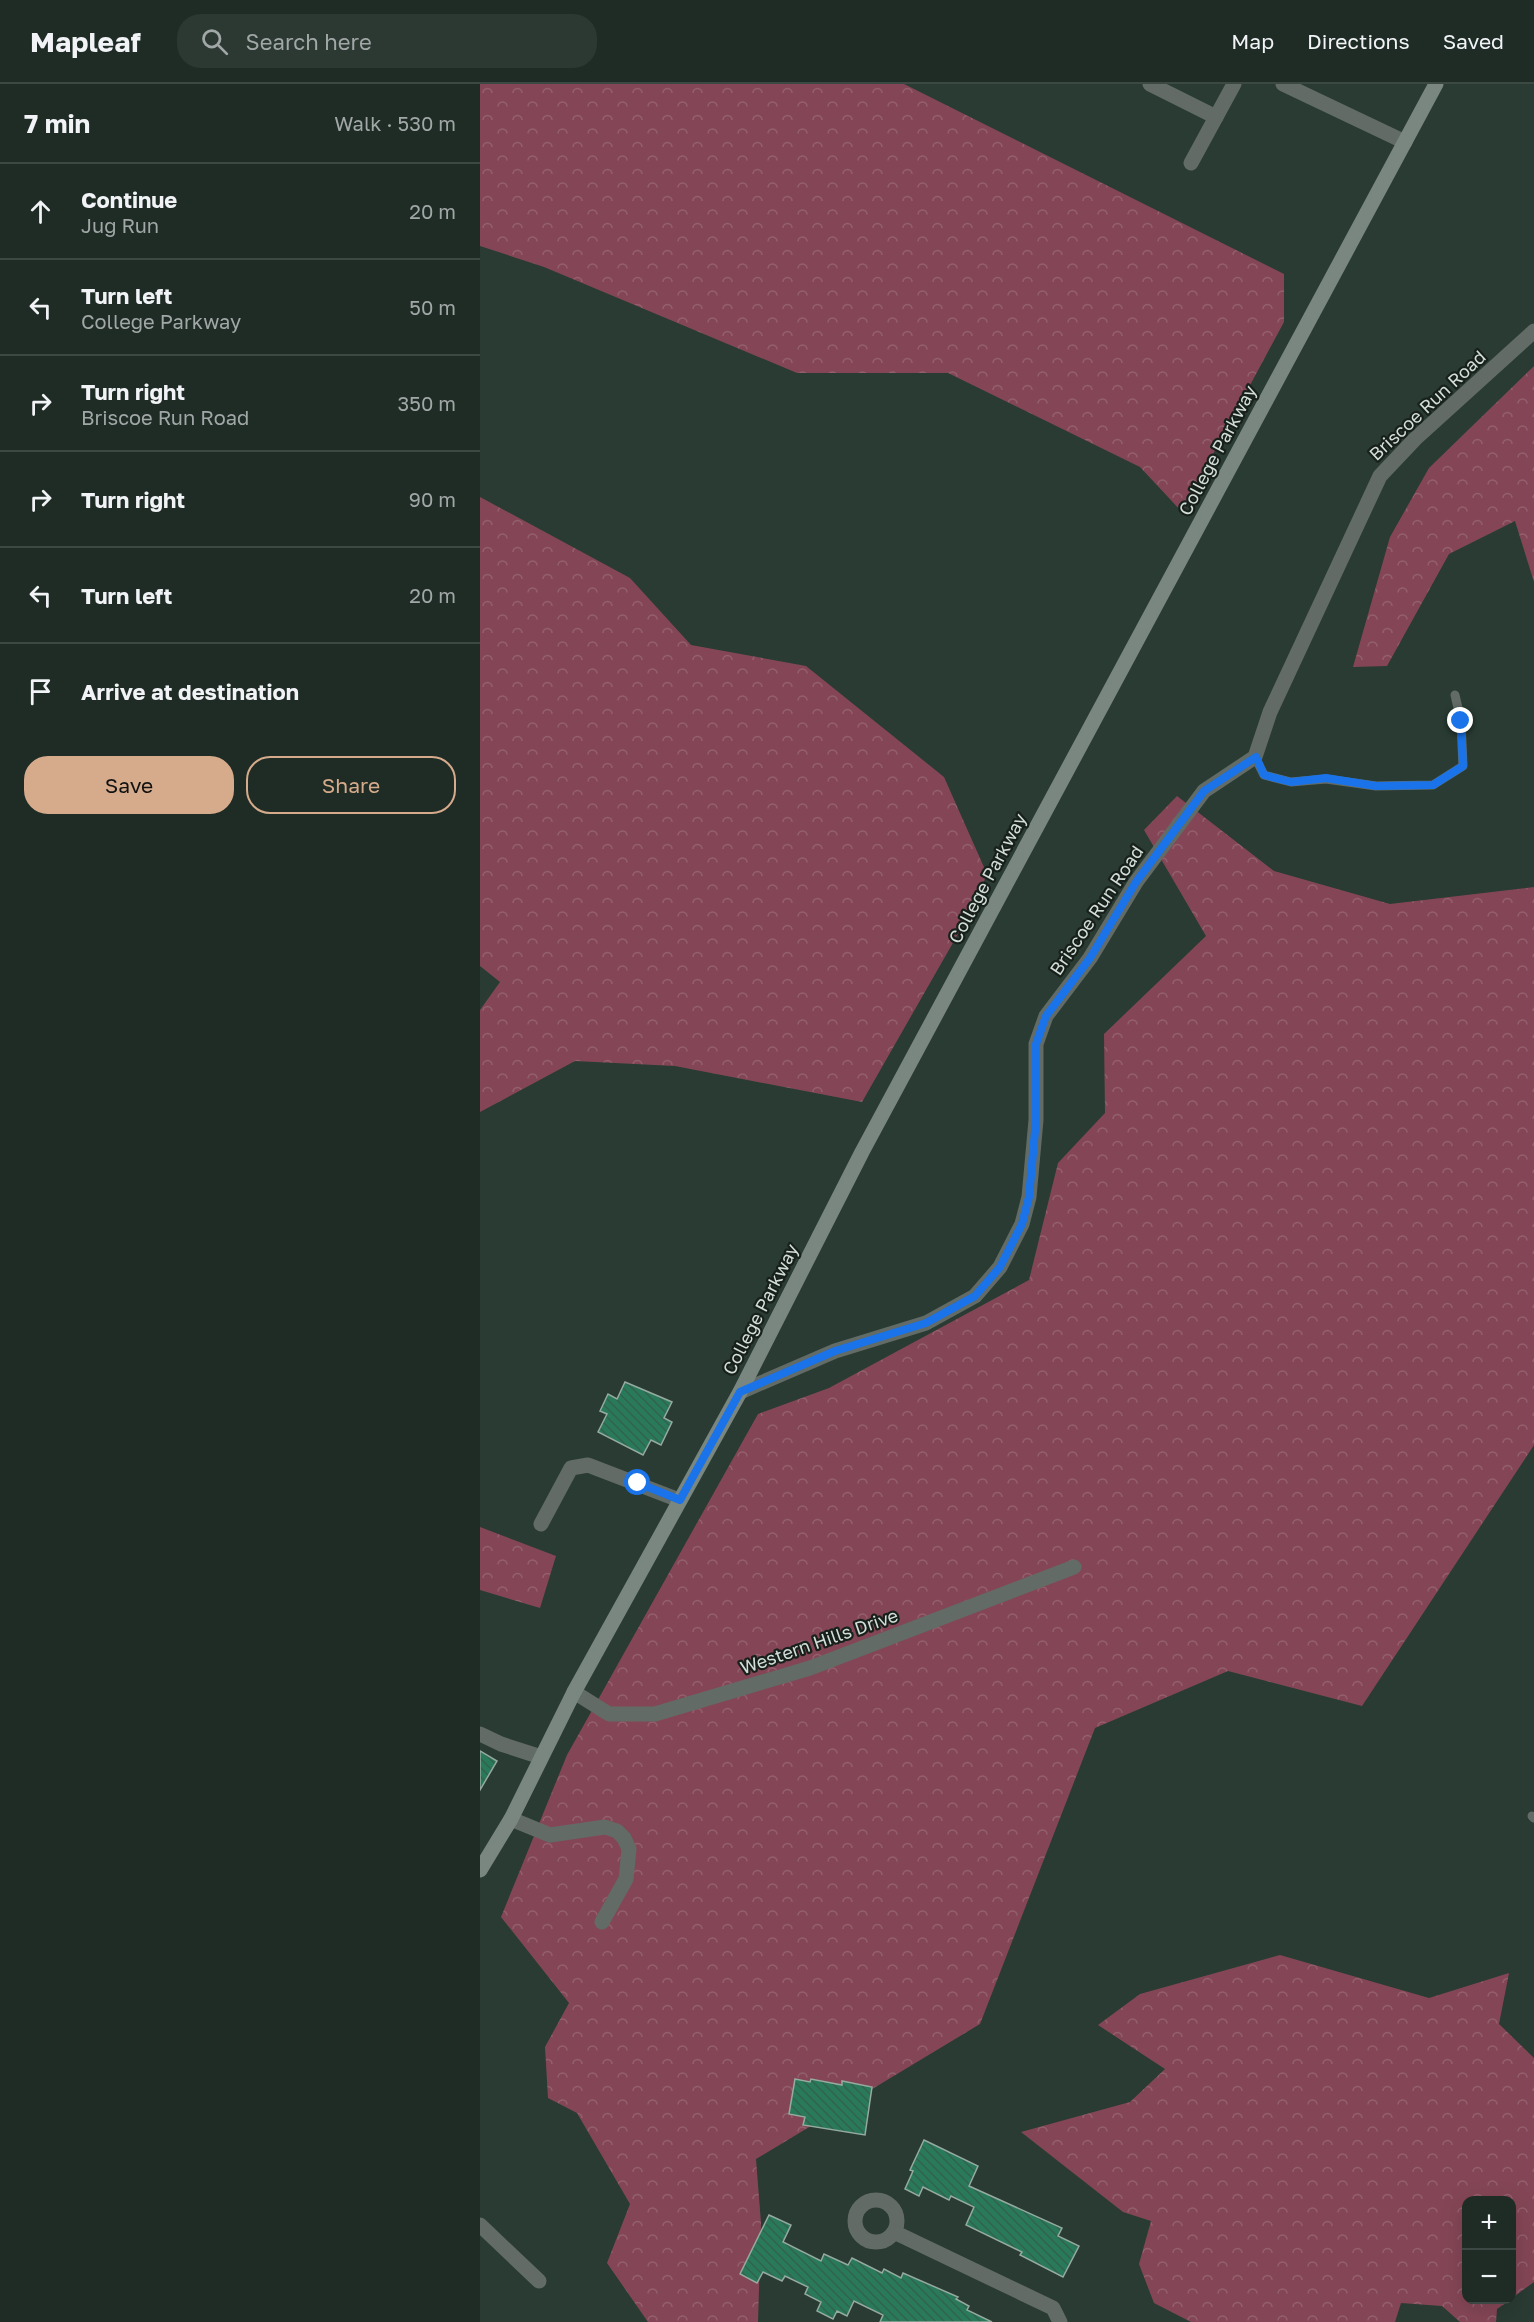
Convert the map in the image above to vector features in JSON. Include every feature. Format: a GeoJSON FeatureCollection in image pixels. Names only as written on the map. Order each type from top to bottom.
{"type":"FeatureCollection","features":[{"type":"Feature","properties":{"kind":"street"},"geometry":{"type":"LineString","coordinates":[[1150,84],[1216,117]]}},
{"type":"Feature","properties":{"kind":"street"},"geometry":{"type":"LineString","coordinates":[[1191,163],[1234,84]]}},
{"type":"Feature","properties":{"kind":"street"},"geometry":{"type":"LineString","coordinates":[[1283,84],[1405,142]]}},
{"type":"Feature","properties":{"kind":"street","name":"College Parkway"},"geometry":{"type":"LineString","coordinates":[[480,1870],[511,1819],[574,1692],[740,1392],[862,1151],[1436,84]]}},
{"type":"Feature","properties":{"kind":"street","name":"Briscoe Run Road"},"geometry":{"type":"LineString","coordinates":[[740,1392],[835,1351],[926,1323],[975,1296],[1000,1267],[1022,1224],[1029,1197],[1036,1120],[1036,1044],[1046,1016],[1090,958],[1136,882],[1204,791],[1256,757],[1270,712],[1380,476],[1534,332]]}},
{"type":"Feature","properties":{"kind":"street"},"geometry":{"type":"LineString","coordinates":[[541,1524],[571,1468],[588,1465],[680,1500]]}},
{"type":"Feature","properties":{"kind":"street","name":"Western Hills Drive"},"geometry":{"type":"LineString","coordinates":[[574,1692],[609,1714],[655,1714],[810,1668],[1074,1567]]}},
{"type":"Feature","properties":{"kind":"street"},"geometry":{"type":"LineString","coordinates":[[480,1734],[541,1757]]}},
{"type":"Feature","properties":{"kind":"street"},"geometry":{"type":"LineString","coordinates":[[511,1819],[550,1835],[605,1827],[616,1831],[624,1838],[629,1848],[626,1879],[602,1922]]}},
{"type":"Feature","properties":{"kind":"street"},"geometry":{"type":"LineString","coordinates":[[480,2225],[539,2281]]}},
{"type":"Feature","properties":{"kind":"street"},"geometry":{"type":"LineString","coordinates":[[894,2232],[1053,2308],[1060,2322]]}},
{"type":"Feature","properties":{"kind":"lane"},"geometry":{"type":"LineString","coordinates":[[1256,757],[1264,775],[1291,782],[1326,778],[1376,786],[1433,785],[1463,766],[1461,721],[1455,695]]}},
{"type":"Feature","properties":{"kind":"green space"},"geometry":{"type":"Polygon","coordinates":[[[480,84],[904,84],[1284,274],[1284,322],[1182,512],[1140,467],[948,373],[797,373],[544,267],[480,246],[480,84]]]}},
{"type":"Feature","properties":{"kind":"green space"},"geometry":{"type":"Polygon","coordinates":[[[1534,366],[1534,582],[1515,521],[1449,554],[1387,666],[1353,667],[1390,537],[1429,468],[1534,366]]]}},
{"type":"Feature","properties":{"kind":"green space"},"geometry":{"type":"Polygon","coordinates":[[[480,497],[630,578],[691,645],[806,666],[944,777],[987,874],[974,906],[862,1102],[675,1066],[575,1061],[480,1112],[480,1010],[500,982],[480,966],[480,497]]]}},
{"type":"Feature","properties":{"kind":"green space"},"geometry":{"type":"Polygon","coordinates":[[[1177,796],[1274,871],[1390,904],[1534,887],[1534,1445],[1362,1706],[1228,1671],[1095,1728],[980,2024],[756,2159],[761,2223],[758,2322],[648,2322],[607,2263],[630,2204],[577,2113],[548,2098],[545,2047],[569,2003],[501,1917],[567,1755],[758,1414],[829,1388],[1029,1280],[1058,1163],[1105,1113],[1104,1034],[1206,936],[1144,830],[1177,796]]]}},
{"type":"Feature","properties":{"kind":"green space"},"geometry":{"type":"Polygon","coordinates":[[[480,1527],[556,1556],[540,1608],[480,1590],[480,1527]]]}},
{"type":"Feature","properties":{"kind":"green space"},"geometry":{"type":"Polygon","coordinates":[[[1280,1955],[1429,1998],[1509,1973],[1499,2024],[1534,2058],[1534,2282],[1516,2295],[1516,2196],[1462,2196],[1462,2304],[1504,2304],[1497,2309],[1496,2322],[1460,2322],[1442,2306],[1401,2303],[1395,2322],[1191,2322],[1154,2303],[1139,2264],[1151,2221],[1123,2212],[1021,2132],[1130,2102],[1165,2069],[1098,2025],[1140,1994],[1280,1955]]]}},
{"type":"Feature","properties":{"kind":"building"},"geometry":{"type":"Polygon","coordinates":[[[625,1382],[672,1402],[664,1418],[672,1422],[661,1445],[651,1440],[643,1455],[598,1432],[607,1414],[600,1411],[608,1394],[617,1399],[625,1382]]]}},
{"type":"Feature","properties":{"kind":"building"},"geometry":{"type":"Polygon","coordinates":[[[480,1751],[497,1761],[480,1790],[480,1751]]]}},
{"type":"Feature","properties":{"kind":"building"},"geometry":{"type":"Polygon","coordinates":[[[795,2079],[810,2082],[811,2079],[842,2085],[842,2081],[872,2087],[865,2135],[803,2125],[805,2117],[789,2114],[795,2079]]]}},
{"type":"Feature","properties":{"kind":"building"},"geometry":{"type":"Polygon","coordinates":[[[924,2140],[978,2166],[969,2186],[1062,2228],[1058,2236],[1079,2246],[1063,2277],[1020,2255],[1022,2252],[966,2225],[974,2207],[951,2196],[949,2200],[923,2187],[919,2196],[905,2189],[913,2171],[910,2170],[924,2140]]]}},
{"type":"Feature","properties":{"kind":"building"},"geometry":{"type":"Polygon","coordinates":[[[769,2215],[791,2225],[783,2242],[821,2261],[824,2254],[848,2265],[852,2258],[882,2273],[884,2269],[901,2278],[903,2273],[958,2297],[956,2299],[969,2306],[967,2310],[992,2322],[880,2322],[883,2315],[854,2301],[847,2316],[837,2311],[833,2319],[817,2311],[821,2302],[805,2294],[808,2287],[785,2276],[782,2281],[763,2272],[757,2283],[740,2274],[769,2215]]]}},
{"type":"Feature","properties":{"kind":"route"},"geometry":{"type":"LineString","coordinates":[[638,1483],[680,1500],[740,1392],[835,1351],[926,1323],[975,1296],[1000,1267],[1022,1224],[1029,1197],[1036,1120],[1036,1044],[1046,1016],[1090,958],[1136,882],[1204,791],[1256,757],[1264,775],[1291,782],[1326,778],[1376,786],[1433,785],[1463,766],[1461,721]]}}]}
